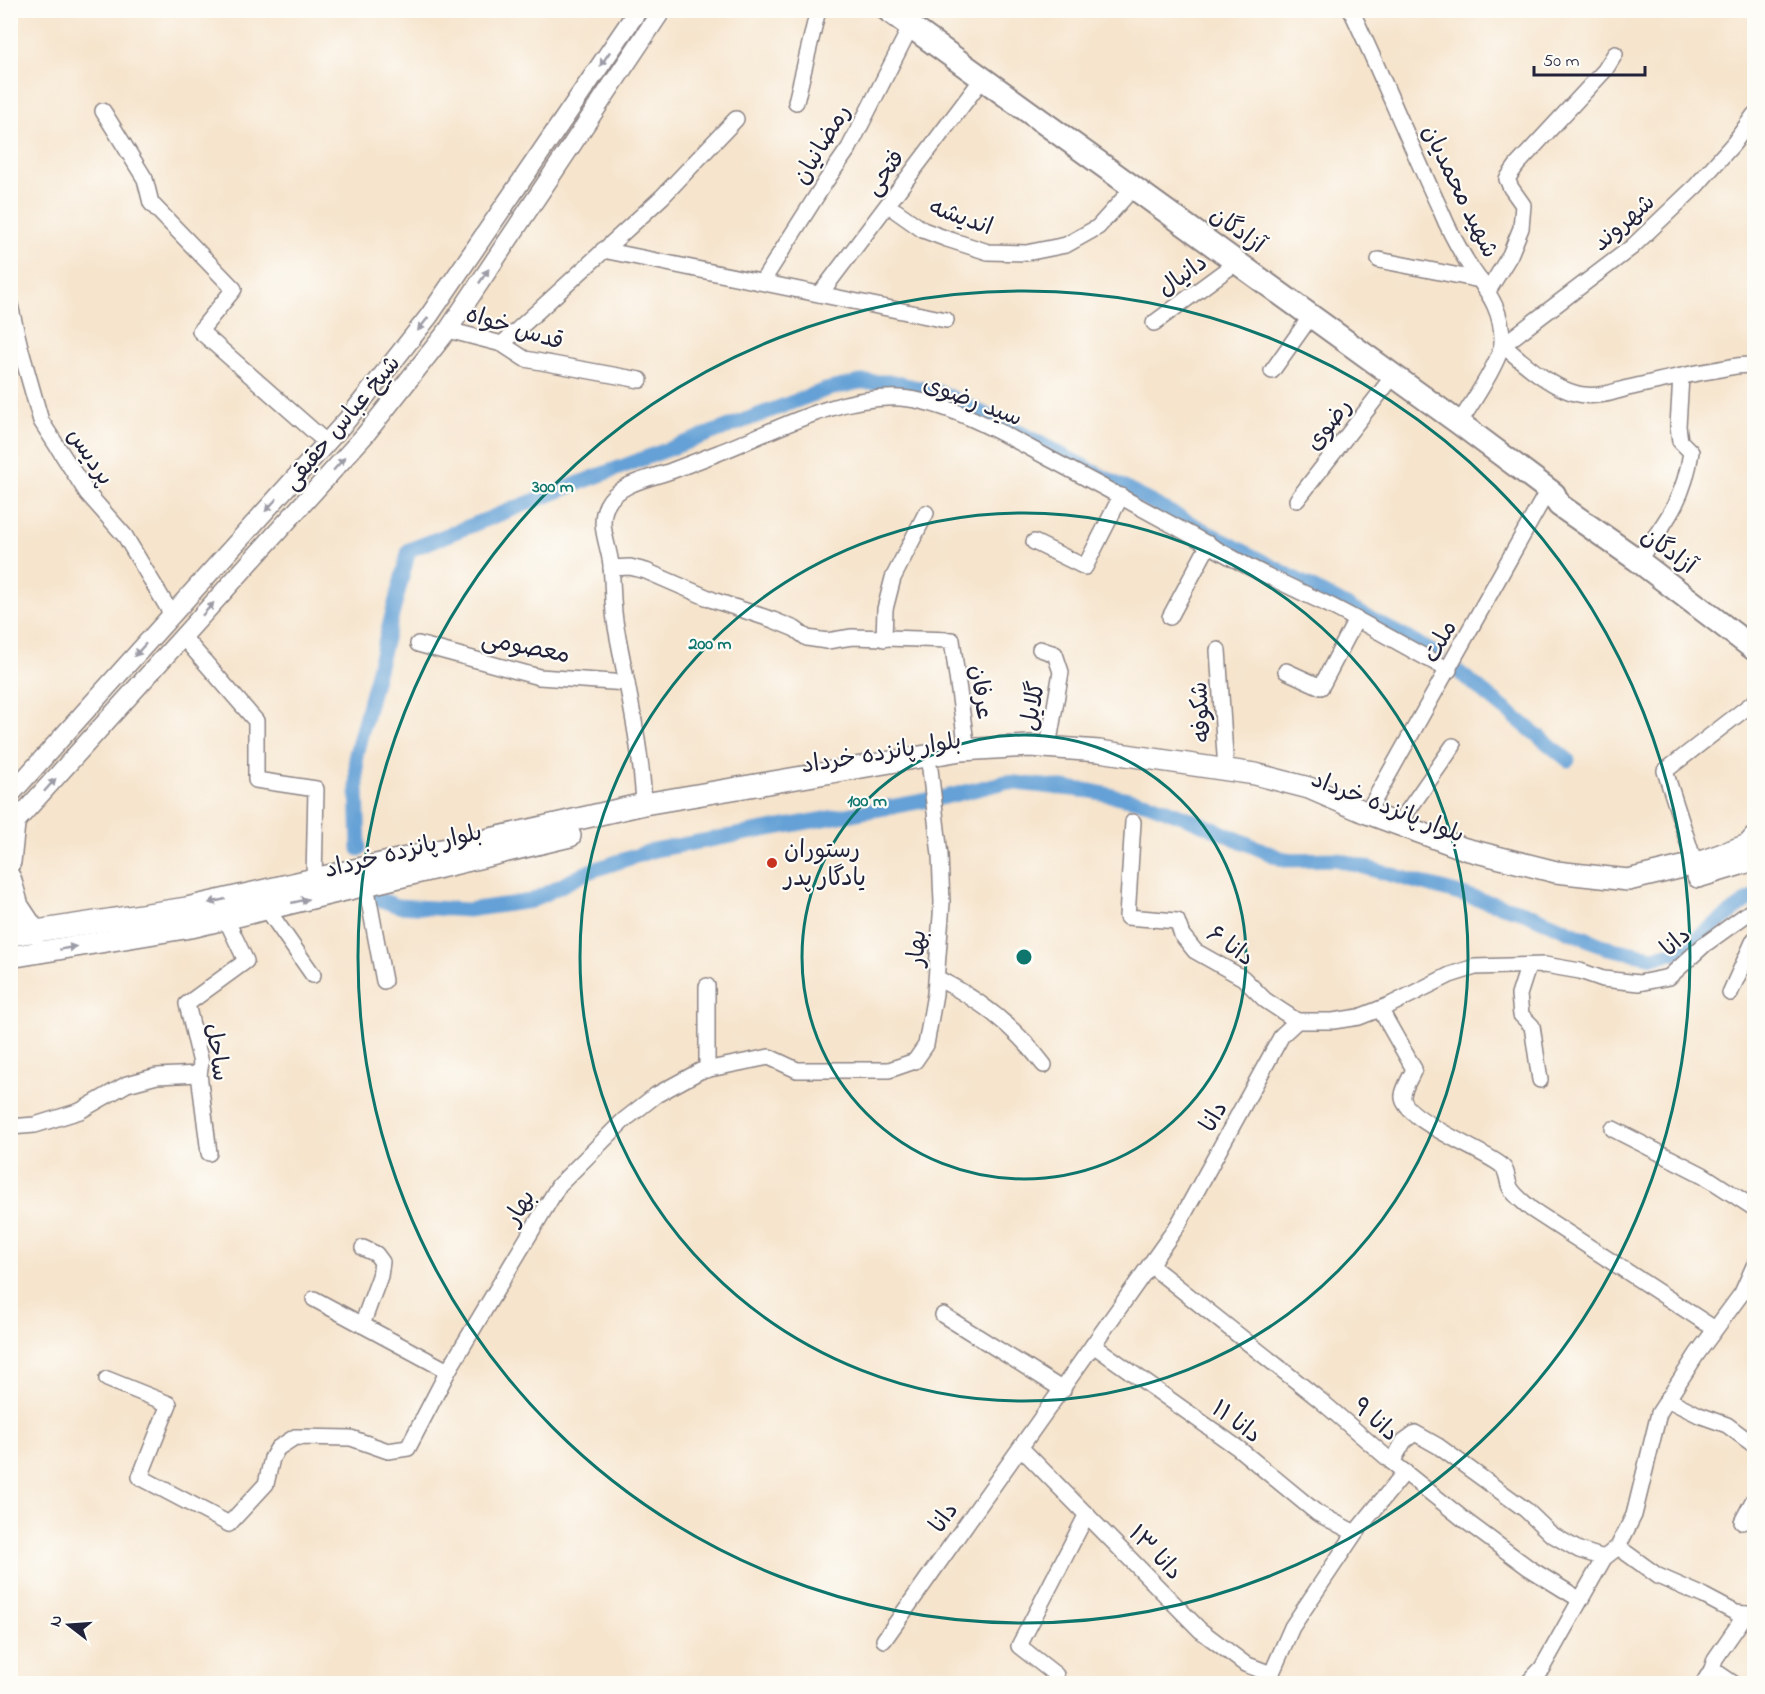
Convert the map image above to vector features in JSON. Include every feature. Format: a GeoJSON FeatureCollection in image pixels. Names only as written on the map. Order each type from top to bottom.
{"type":"FeatureCollection","features":[{"type":"Feature","properties":{"kind":"main road","name":"آزادگان"},"geometry":{"type":"LineString","coordinates":[[888,10],[1394,375],[1551,492],[1559,505],[1636,559],[1755,649]]}},
{"type":"Feature","properties":{"kind":"main road","name":"آزادگان"},"geometry":{"type":"LineString","coordinates":[[1551,492],[1566,495],[1755,635]]}},
{"type":"Feature","properties":{"kind":"main road","name":"بلوار پانزده خرداد"},"geometry":{"type":"LineString","coordinates":[[10,957],[226,919],[366,885],[464,853],[644,804],[967,750],[1030,746],[1099,751],[1255,774],[1309,788],[1365,819],[1471,865],[1554,885],[1628,894],[1698,877],[1752,848]]}},
{"type":"Feature","properties":{"kind":"main road","name":"بلوار پانزده خرداد"},"geometry":{"type":"LineString","coordinates":[[10,935],[36,933],[187,908],[314,879],[464,853],[646,817],[962,763],[1030,759],[1097,764],[1252,787],[1365,819],[1398,825],[1464,849],[1556,872],[1628,880],[1752,848]]}},
{"type":"Feature","properties":{"kind":"main road"},"geometry":{"type":"LineString","coordinates":[[10,862],[12,826]]}},
{"type":"Feature","properties":{"kind":"main road"},"geometry":{"type":"LineString","coordinates":[[10,878],[18,906],[36,933]]}},
{"type":"Feature","properties":{"kind":"street","name":"شیخ عباس حقیقی"},"geometry":{"type":"LineString","coordinates":[[10,795],[347,420],[429,316],[638,10]]}},
{"type":"Feature","properties":{"kind":"street","name":"شیخ عباس حقیقی"},"geometry":{"type":"LineString","coordinates":[[12,826],[365,435],[448,330],[662,10]]}},
{"type":"Feature","properties":{"kind":"street"},"geometry":{"type":"LineString","coordinates":[[796,102],[818,10]]}},
{"type":"Feature","properties":{"kind":"street","name":"شهید محمدیان"},"geometry":{"type":"LineString","coordinates":[[1351,10],[1442,213],[1466,260],[1484,285],[1499,316],[1503,345]]}},
{"type":"Feature","properties":{"kind":"street","name":"رمضانیان"},"geometry":{"type":"LineString","coordinates":[[762,282],[826,180],[849,148],[912,26]]}},
{"type":"Feature","properties":{"kind":"street"},"geometry":{"type":"LineString","coordinates":[[1379,261],[1484,285],[1510,255],[1521,228],[1523,205],[1507,179],[1517,165],[1605,70],[1615,54]]}},
{"type":"Feature","properties":{"kind":"street","name":"فتحی"},"geometry":{"type":"LineString","coordinates":[[820,294],[983,78]]}},
{"type":"Feature","properties":{"kind":"street"},"geometry":{"type":"LineString","coordinates":[[103,111],[145,179],[151,203],[234,289],[200,331],[327,442]]}},
{"type":"Feature","properties":{"kind":"street","name":"شهروند"},"geometry":{"type":"LineString","coordinates":[[1503,345],[1632,247],[1696,186],[1755,115]]}},
{"type":"Feature","properties":{"kind":"street"},"geometry":{"type":"LineString","coordinates":[[502,344],[662,197],[736,118]]}},
{"type":"Feature","properties":{"kind":"street","name":"اندیشه"},"geometry":{"type":"LineString","coordinates":[[896,211],[923,230],[946,239],[988,252],[1026,253],[1066,245],[1098,227],[1134,187]]}},
{"type":"Feature","properties":{"kind":"street"},"geometry":{"type":"LineString","coordinates":[[603,250],[946,320]]}},
{"type":"Feature","properties":{"kind":"street","name":"دانیال"},"geometry":{"type":"LineString","coordinates":[[1154,323],[1237,262]]}},
{"type":"Feature","properties":{"kind":"street","name":"پردیس"},"geometry":{"type":"LineString","coordinates":[[10,305],[40,421],[87,493],[125,537],[172,615]]}},
{"type":"Feature","properties":{"kind":"street"},"geometry":{"type":"LineString","coordinates":[[1272,371],[1311,316]]}},
{"type":"Feature","properties":{"kind":"street","name":"قدس خواه"},"geometry":{"type":"LineString","coordinates":[[448,330],[502,344],[525,359],[640,380]]}},
{"type":"Feature","properties":{"kind":"street"},"geometry":{"type":"LineString","coordinates":[[1459,423],[1477,397],[1503,345],[1529,369],[1558,386],[1581,395],[1606,396],[1626,389],[1681,377],[1746,364],[1755,366]]}},
{"type":"Feature","properties":{"kind":"street","name":"رضوی"},"geometry":{"type":"LineString","coordinates":[[1297,500],[1394,375]]}},
{"type":"Feature","properties":{"kind":"street"},"geometry":{"type":"LineString","coordinates":[[1644,552],[1675,508],[1689,465],[1691,452],[1680,441],[1678,426],[1681,377]]}},
{"type":"Feature","properties":{"kind":"street","name":"سید رضوی"},"geometry":{"type":"LineString","coordinates":[[644,804],[642,767],[612,599],[611,568],[604,536],[603,519],[607,503],[619,492],[641,480],[747,442],[817,413],[878,398],[903,398],[929,402],[1010,436],[1277,582],[1356,620],[1449,670]]}},
{"type":"Feature","properties":{"kind":"street","name":"ملت"},"geometry":{"type":"LineString","coordinates":[[1365,819],[1551,492]]}},
{"type":"Feature","properties":{"kind":"street"},"geometry":{"type":"LineString","coordinates":[[1034,542],[1085,567],[1121,496]]}},
{"type":"Feature","properties":{"kind":"street"},"geometry":{"type":"LineString","coordinates":[[611,568],[630,567],[646,571],[713,600],[773,620],[807,638],[827,641],[852,638],[884,639],[885,609],[893,578],[926,513]]}},
{"type":"Feature","properties":{"kind":"street"},"geometry":{"type":"LineString","coordinates":[[254,523],[271,539]]}},
{"type":"Feature","properties":{"kind":"street"},"geometry":{"type":"LineString","coordinates":[[1170,617],[1209,544]]}},
{"type":"Feature","properties":{"kind":"street"},"geometry":{"type":"LineString","coordinates":[[1286,671],[1321,687],[1356,620]]}},
{"type":"Feature","properties":{"kind":"street"},"geometry":{"type":"LineString","coordinates":[[183,637],[256,721],[256,780],[316,789],[314,879]]}},
{"type":"Feature","properties":{"kind":"street","name":"عرفان"},"geometry":{"type":"LineString","coordinates":[[884,639],[952,640],[967,750]]}},
{"type":"Feature","properties":{"kind":"street","name":"معصومی"},"geometry":{"type":"LineString","coordinates":[[418,644],[539,677],[627,683]]}},
{"type":"Feature","properties":{"kind":"street","name":"گلایل"},"geometry":{"type":"LineString","coordinates":[[1040,648],[1055,654],[1061,672],[1048,747]]}},
{"type":"Feature","properties":{"kind":"street","name":"شکوفه"},"geometry":{"type":"LineString","coordinates":[[1218,650],[1226,770]]}},
{"type":"Feature","properties":{"kind":"street"},"geometry":{"type":"LineString","coordinates":[[1695,864],[1665,771],[1755,702]]}},
{"type":"Feature","properties":{"kind":"street"},"geometry":{"type":"LineString","coordinates":[[1398,825],[1453,746]]}},
{"type":"Feature","properties":{"kind":"street","name":"بهار"},"geometry":{"type":"LineString","coordinates":[[107,1379],[169,1404],[140,1477],[229,1524],[266,1484],[272,1458],[278,1448],[295,1437],[351,1438],[388,1451],[408,1448],[447,1371],[559,1185],[623,1121],[656,1095],[700,1071],[769,1057],[797,1070],[889,1070],[915,1061],[926,1045],[937,978],[942,903],[930,769]]}},
{"type":"Feature","properties":{"kind":"street","name":"دانا ۶"},"geometry":{"type":"LineString","coordinates":[[1133,822],[1127,917],[1177,921],[1182,935],[1195,951],[1243,978],[1265,1000],[1297,1021]]}},
{"type":"Feature","properties":{"kind":"street"},"geometry":{"type":"LineString","coordinates":[[366,885],[384,981]]}},
{"type":"Feature","properties":{"kind":"street"},"geometry":{"type":"LineString","coordinates":[[267,909],[313,975]]}},
{"type":"Feature","properties":{"kind":"street","name":"دانا"},"geometry":{"type":"LineString","coordinates":[[884,1640],[1178,1225],[1282,1035],[1297,1021],[1333,1021],[1359,1017],[1450,975],[1475,967],[1545,965],[1580,971],[1603,979],[1640,983],[1669,977],[1704,945],[1755,909]]}},
{"type":"Feature","properties":{"kind":"street","name":"ساحل"},"geometry":{"type":"LineString","coordinates":[[209,1153],[199,1074],[201,1063],[187,1004],[246,961],[226,919]]}},
{"type":"Feature","properties":{"kind":"street"},"geometry":{"type":"LineString","coordinates":[[1730,993],[1755,940]]}},
{"type":"Feature","properties":{"kind":"street"},"geometry":{"type":"LineString","coordinates":[[1528,967],[1519,995],[1521,1015],[1532,1026],[1540,1080]]}},
{"type":"Feature","properties":{"kind":"street"},"geometry":{"type":"LineString","coordinates":[[937,978],[990,1011],[1027,1043],[1044,1065]]}},
{"type":"Feature","properties":{"kind":"street"},"geometry":{"type":"LineString","coordinates":[[706,987],[706,1070]]}},
{"type":"Feature","properties":{"kind":"street"},"geometry":{"type":"LineString","coordinates":[[1380,1009],[1414,1070],[1403,1095],[1405,1105],[1418,1118],[1502,1166],[1508,1174],[1510,1189],[1531,1209],[1715,1329]]}},
{"type":"Feature","properties":{"kind":"street"},"geometry":{"type":"LineString","coordinates":[[10,1126],[35,1125],[80,1111],[127,1084],[157,1076],[199,1074]]}},
{"type":"Feature","properties":{"kind":"street"},"geometry":{"type":"LineString","coordinates":[[1613,1129],[1703,1175],[1753,1205]]}},
{"type":"Feature","properties":{"kind":"street"},"geometry":{"type":"LineString","coordinates":[[362,1325],[380,1276],[382,1262],[375,1254],[363,1248]]}},
{"type":"Feature","properties":{"kind":"street","name":"دانا ۹"},"geometry":{"type":"LineString","coordinates":[[1150,1264],[1320,1400],[1404,1472],[1529,1568],[1579,1599]]}},
{"type":"Feature","properties":{"kind":"street"},"geometry":{"type":"LineString","coordinates":[[1527,1683],[1542,1668],[1604,1558],[1618,1547],[1634,1515],[1659,1413],[1742,1293],[1755,1266]]}},
{"type":"Feature","properties":{"kind":"street"},"geometry":{"type":"LineString","coordinates":[[314,1299],[447,1371]]}},
{"type":"Feature","properties":{"kind":"street"},"geometry":{"type":"LineString","coordinates":[[943,1315],[1063,1390]]}},
{"type":"Feature","properties":{"kind":"street","name":"دانا ۱۱"},"geometry":{"type":"LineString","coordinates":[[1094,1346],[1238,1448],[1317,1512],[1355,1533]]}},
{"type":"Feature","properties":{"kind":"street"},"geometry":{"type":"LineString","coordinates":[[1667,1400],[1726,1425],[1755,1444]]}},
{"type":"Feature","properties":{"kind":"street"},"geometry":{"type":"LineString","coordinates":[[1392,1462],[1404,1441],[1416,1433],[1438,1446],[1526,1510],[1551,1534],[1579,1550],[1604,1558]]}},
{"type":"Feature","properties":{"kind":"street","name":"دانا ۱۳"},"geometry":{"type":"LineString","coordinates":[[1021,1448],[1200,1630],[1269,1679]]}},
{"type":"Feature","properties":{"kind":"street"},"geometry":{"type":"LineString","coordinates":[[1269,1679],[1292,1627],[1355,1533],[1404,1472]]}},
{"type":"Feature","properties":{"kind":"street"},"geometry":{"type":"LineString","coordinates":[[1742,1522],[1755,1499]]}},
{"type":"Feature","properties":{"kind":"street"},"geometry":{"type":"LineString","coordinates":[[1057,1683],[1056,1675],[1018,1646],[1087,1514]]}},
{"type":"Feature","properties":{"kind":"street"},"geometry":{"type":"LineString","coordinates":[[1618,1547],[1658,1576],[1736,1613],[1750,1614]]}},
{"type":"Feature","properties":{"kind":"street"},"geometry":{"type":"LineString","coordinates":[[1703,1683],[1715,1659],[1750,1614]]}},
{"type":"Feature","properties":{"kind":"street"},"geometry":{"type":"LineString","coordinates":[[1712,1669],[1734,1683]]}},
{"type":"Feature","properties":{"kind":"waterway"},"geometry":{"type":"LineString","coordinates":[[359,849],[356,754],[409,550],[825,390],[860,382],[892,382],[942,393],[1437,654]]}},
{"type":"Feature","properties":{"kind":"waterway"},"geometry":{"type":"LineString","coordinates":[[1460,673],[1568,760]]}},
{"type":"Feature","properties":{"kind":"waterway"},"geometry":{"type":"LineString","coordinates":[[375,898],[398,906],[468,910],[531,901],[590,871],[654,850],[945,797],[1006,782],[1091,791],[1148,803],[1285,860],[1335,859],[1524,912],[1608,948],[1653,957],[1677,952],[1754,896]]}},
{"type":"Feature","properties":{"kind":"place","name":"رستوران یادگار پدر"},"geometry":{"type":"Point","coordinates":[772,863]}}]}
